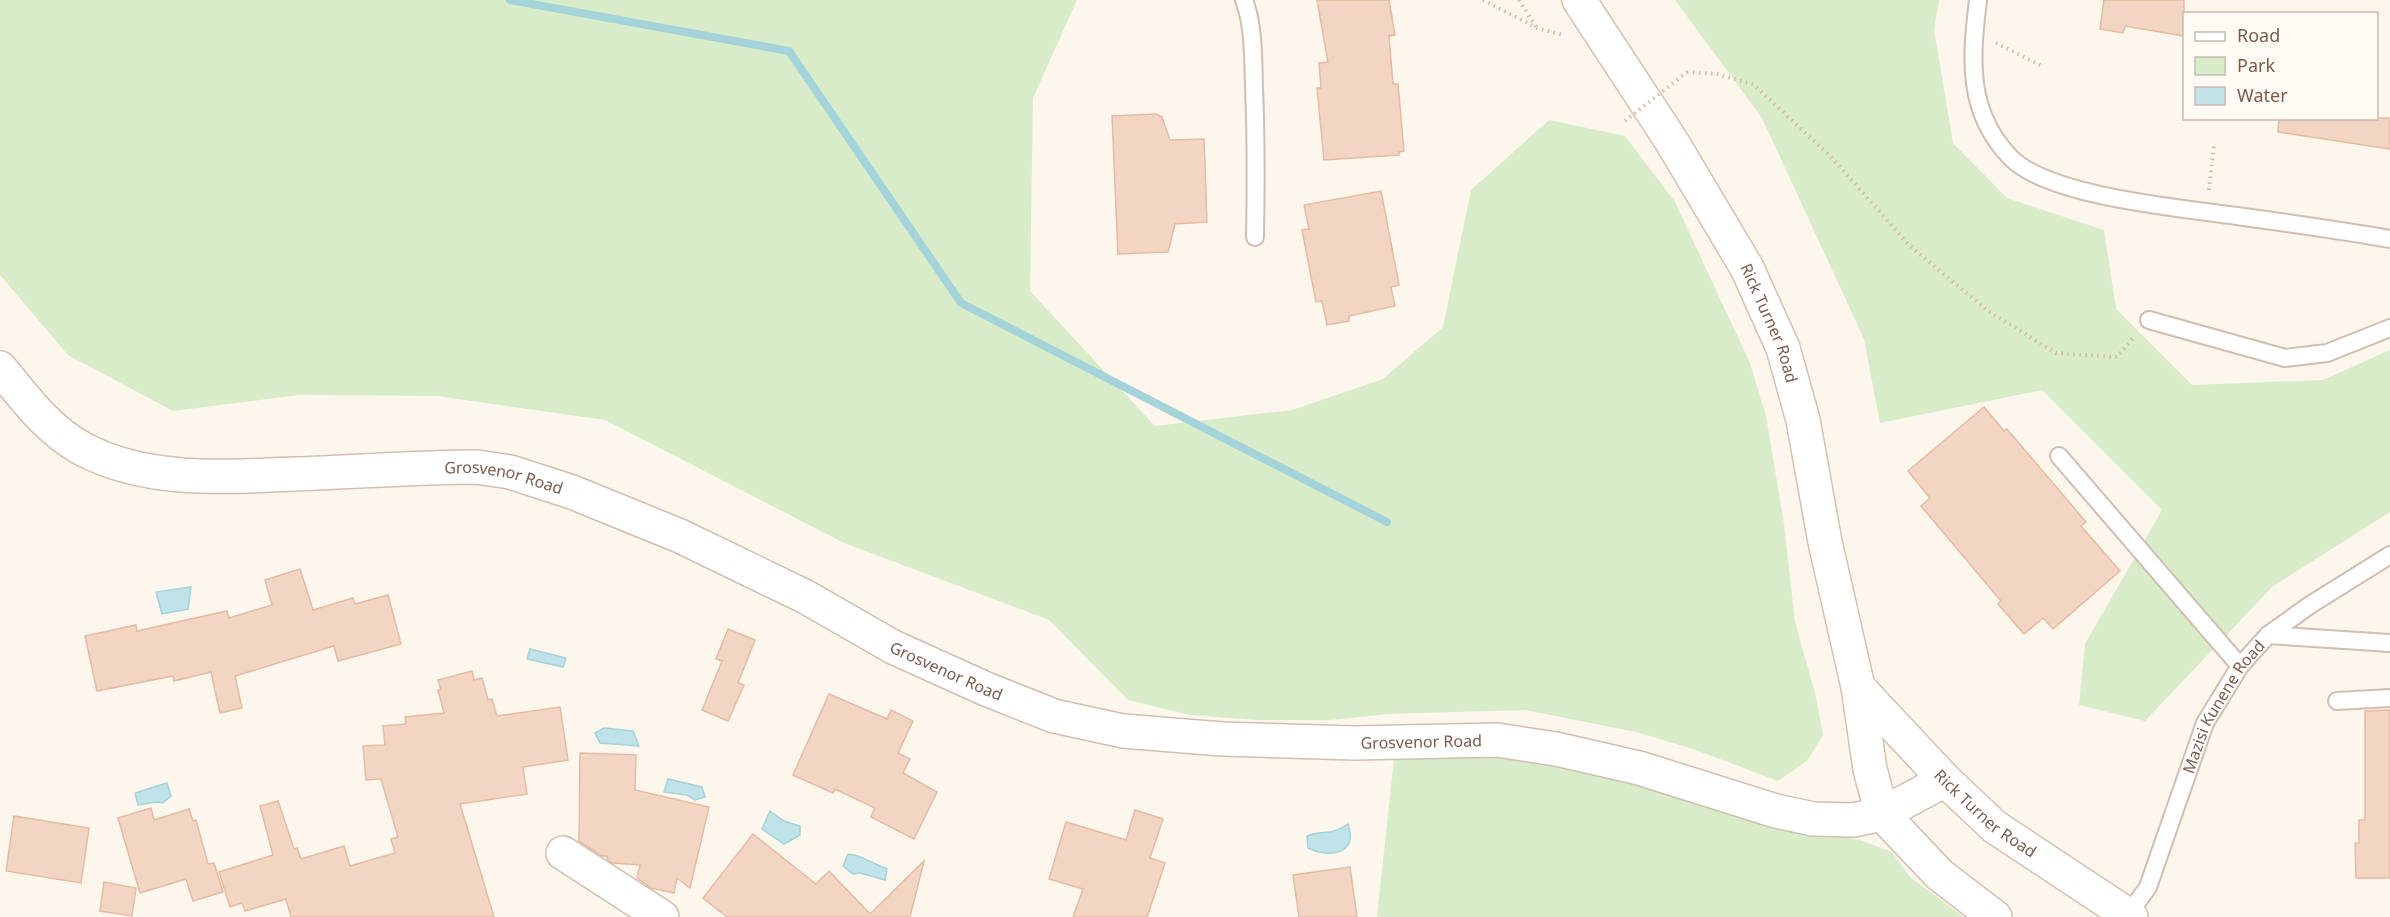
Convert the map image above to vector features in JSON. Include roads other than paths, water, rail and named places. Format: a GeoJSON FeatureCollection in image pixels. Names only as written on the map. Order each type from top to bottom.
{"type":"FeatureCollection","features":[{"type":"Feature","properties":{"kind":"street","name":"Rick Turner Road"},"geometry":{"type":"LineString","coordinates":[[1579,0],[1672,142],[1741,258],[1783,348],[1803,420],[1825,542],[1858,687],[1870,769],[1882,814],[1940,875],[1995,917]]}},
{"type":"Feature","properties":{"kind":"street","name":"Grosvenor Road"},"geometry":{"type":"LineString","coordinates":[[0,368],[42,418],[82,448],[114,461],[169,475],[234,477],[477,467],[510,472],[572,492],[680,536],[806,597],[893,647],[986,689],[1054,716],[1123,731],[1222,739],[1355,742],[1497,740],[1556,749],[1639,768],[1776,811],[1813,819],[1854,820],[1882,814],[1945,780]]}},
{"type":"Feature","properties":{"kind":"street","name":"Rick Turner Road"},"geometry":{"type":"LineString","coordinates":[[1858,687],[1945,780],[1995,827],[2129,916]]}},
{"type":"Feature","properties":{"kind":"street"},"geometry":{"type":"LineString","coordinates":[[563,853],[662,917]]}},
{"type":"Feature","properties":{"kind":"lane"},"geometry":{"type":"LineString","coordinates":[[1244,0],[1250,15],[1253,51],[1256,146],[1255,237]]}},
{"type":"Feature","properties":{"kind":"lane"},"geometry":{"type":"LineString","coordinates":[[1978,0],[1972,50],[1977,96],[1985,119],[1998,141],[2012,158],[2029,171],[2086,191],[2143,203],[2390,238]]}},
{"type":"Feature","properties":{"kind":"lane"},"geometry":{"type":"LineString","coordinates":[[2149,320],[2285,358],[2326,353],[2390,328]]}},
{"type":"Feature","properties":{"kind":"lane"},"geometry":{"type":"LineString","coordinates":[[2059,456],[2240,666]]}},
{"type":"Feature","properties":{"kind":"lane","name":"Mazisi Kunene Road"},"geometry":{"type":"LineString","coordinates":[[2129,916],[2148,887],[2205,723],[2240,666],[2268,635],[2310,605],[2390,555]]}},
{"type":"Feature","properties":{"kind":"lane"},"geometry":{"type":"LineString","coordinates":[[2268,635],[2390,643]]}},
{"type":"Feature","properties":{"kind":"lane"},"geometry":{"type":"LineString","coordinates":[[2337,701],[2390,698]]}},
{"type":"Feature","properties":{"kind":"water"},"geometry":{"type":"Polygon","coordinates":[[[191,587],[188,609],[162,614],[156,592],[191,587]]]}},
{"type":"Feature","properties":{"kind":"water"},"geometry":{"type":"Polygon","coordinates":[[[530,649],[566,658],[563,667],[527,659],[530,649]]]}},
{"type":"Feature","properties":{"kind":"water"},"geometry":{"type":"Polygon","coordinates":[[[604,728],[633,731],[639,746],[600,743],[595,733],[604,728]]]}},
{"type":"Feature","properties":{"kind":"water"},"geometry":{"type":"Polygon","coordinates":[[[668,779],[702,787],[705,797],[695,800],[687,795],[664,792],[668,779]]]}},
{"type":"Feature","properties":{"kind":"water"},"geometry":{"type":"Polygon","coordinates":[[[167,783],[171,796],[163,803],[138,805],[135,793],[167,783]]]}},
{"type":"Feature","properties":{"kind":"water"},"geometry":{"type":"Polygon","coordinates":[[[770,811],[784,821],[800,826],[800,835],[784,844],[762,829],[770,811]]]}},
{"type":"Feature","properties":{"kind":"water"},"geometry":{"type":"Polygon","coordinates":[[[1348,824],[1350,834],[1346,848],[1333,853],[1325,853],[1308,848],[1307,836],[1331,832],[1348,824]]]}},
{"type":"Feature","properties":{"kind":"water"},"geometry":{"type":"Polygon","coordinates":[[[848,854],[887,869],[885,880],[860,873],[853,874],[843,866],[848,854]]]}},
{"type":"Feature","properties":{"kind":"waterway"},"geometry":{"type":"LineString","coordinates":[[510,0],[789,51],[961,303],[1387,522]]}}]}
